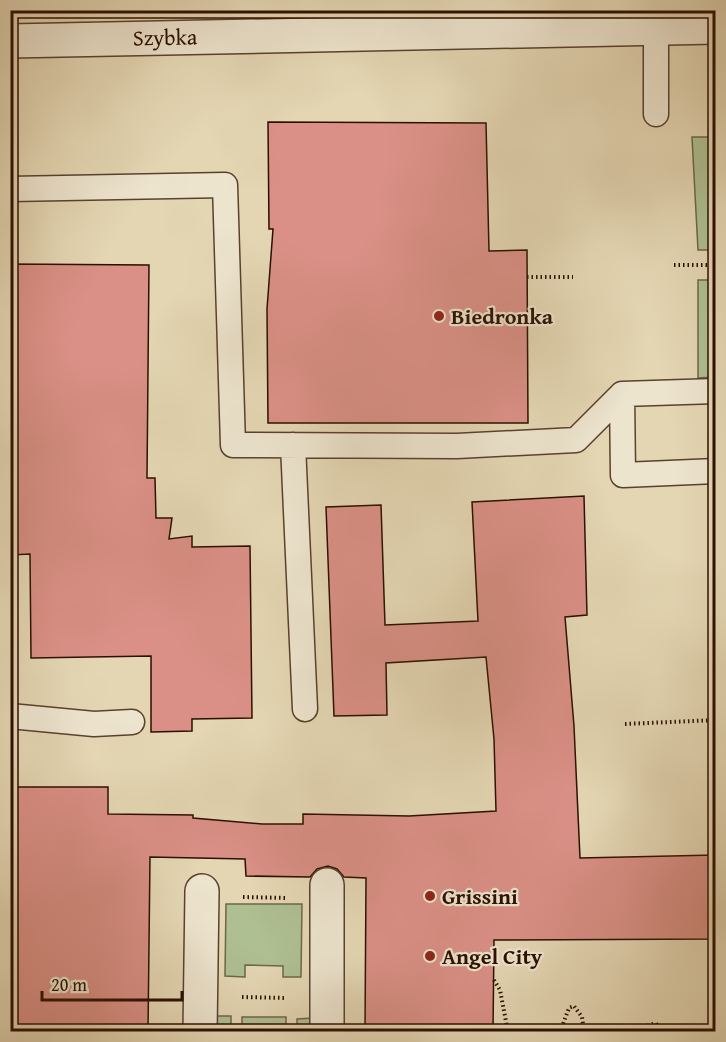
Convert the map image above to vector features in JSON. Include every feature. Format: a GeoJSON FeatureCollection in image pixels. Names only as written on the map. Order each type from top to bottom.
{"type":"FeatureCollection","features":[{"type":"Feature","properties":{"kind":"street","name":"Szybka"},"geometry":{"type":"LineString","coordinates":[[10,41],[573,20],[656,27],[716,27]]}},
{"type":"Feature","properties":{"kind":"street"},"geometry":{"type":"LineString","coordinates":[[327,885],[327,1032]]}},
{"type":"Feature","properties":{"kind":"street"},"geometry":{"type":"LineString","coordinates":[[200,1032],[202,891]]}},
{"type":"Feature","properties":{"kind":"lane"},"geometry":{"type":"LineString","coordinates":[[656,27],[656,114]]}},
{"type":"Feature","properties":{"kind":"lane"},"geometry":{"type":"LineString","coordinates":[[10,189],[225,184],[233,445],[457,446],[576,440],[622,394],[716,391]]}},
{"type":"Feature","properties":{"kind":"lane"},"geometry":{"type":"LineString","coordinates":[[622,394],[623,476],[716,471]]}},
{"type":"Feature","properties":{"kind":"lane"},"geometry":{"type":"LineString","coordinates":[[293,445],[305,710]]}},
{"type":"Feature","properties":{"kind":"lane"},"geometry":{"type":"LineString","coordinates":[[10,716],[94,724],[132,722]]}},
{"type":"Feature","properties":{"kind":"path"},"geometry":{"type":"LineString","coordinates":[[674,265],[716,265]]}},
{"type":"Feature","properties":{"kind":"path"},"geometry":{"type":"LineString","coordinates":[[527,277],[573,277]]}},
{"type":"Feature","properties":{"kind":"path"},"geometry":{"type":"LineString","coordinates":[[625,724],[716,720]]}},
{"type":"Feature","properties":{"kind":"path"},"geometry":{"type":"LineString","coordinates":[[233,897],[297,898]]}},
{"type":"Feature","properties":{"kind":"path"},"geometry":{"type":"LineString","coordinates":[[494,980],[500,990],[508,1032]]}},
{"type":"Feature","properties":{"kind":"path"},"geometry":{"type":"LineString","coordinates":[[200,995],[327,999]]}},
{"type":"Feature","properties":{"kind":"path"},"geometry":{"type":"LineString","coordinates":[[560,1032],[569,1008],[574,1006],[582,1017],[584,1032]]}},
{"type":"Feature","properties":{"kind":"path"},"geometry":{"type":"LineString","coordinates":[[626,1032],[649,1023],[656,1023],[660,1032]]}},
{"type":"Feature","properties":{"kind":"green space"},"geometry":{"type":"Polygon","coordinates":[[[692,137],[713,137],[715,250],[698,250],[692,137]]]}},
{"type":"Feature","properties":{"kind":"green space"},"geometry":{"type":"Polygon","coordinates":[[[698,280],[715,280],[715,377],[698,378],[698,280]]]}},
{"type":"Feature","properties":{"kind":"green space"},"geometry":{"type":"Polygon","coordinates":[[[226,904],[302,904],[301,977],[283,977],[283,966],[245,965],[245,977],[225,976],[226,904]]]}},
{"type":"Feature","properties":{"kind":"green space"},"geometry":{"type":"Polygon","coordinates":[[[217,1016],[231,1016],[231,1031],[216,1032],[217,1016]]]}},
{"type":"Feature","properties":{"kind":"green space"},"geometry":{"type":"Polygon","coordinates":[[[242,1017],[286,1017],[286,1031],[242,1031],[242,1017]]]}},
{"type":"Feature","properties":{"kind":"green space"},"geometry":{"type":"Polygon","coordinates":[[[313,1018],[313,1031],[297,1031],[297,1019],[313,1018]]]}},
{"type":"Feature","properties":{"kind":"building"},"geometry":{"type":"Polygon","coordinates":[[[268,122],[486,123],[489,251],[527,250],[528,423],[268,423],[267,309],[273,229],[269,229],[268,122]]]}},
{"type":"Feature","properties":{"kind":"building"},"geometry":{"type":"Polygon","coordinates":[[[10,264],[149,265],[147,478],[155,478],[156,518],[172,518],[169,539],[192,536],[192,547],[250,546],[252,718],[192,719],[192,731],[151,732],[151,656],[31,658],[30,554],[10,555],[10,264]]]}},
{"type":"Feature","properties":{"kind":"building"},"geometry":{"type":"Polygon","coordinates":[[[584,496],[587,615],[565,617],[574,726],[580,858],[716,855],[716,939],[494,940],[493,1032],[365,1032],[366,878],[344,877],[337,869],[328,866],[317,869],[310,877],[246,876],[245,859],[150,857],[148,1032],[15,1032],[16,958],[10,958],[10,787],[108,787],[108,814],[193,815],[193,818],[262,824],[303,824],[303,814],[409,816],[496,811],[494,739],[486,657],[386,663],[387,715],[334,716],[326,507],[381,505],[385,625],[478,621],[472,502],[584,496]]]}},
{"type":"Feature","properties":{"kind":"place","name":"Biedronka"},"geometry":{"type":"Point","coordinates":[439,316]}},
{"type":"Feature","properties":{"kind":"place","name":"Grissini"},"geometry":{"type":"Point","coordinates":[430,896]}},
{"type":"Feature","properties":{"kind":"place","name":"Angel City"},"geometry":{"type":"Point","coordinates":[430,956]}}]}
